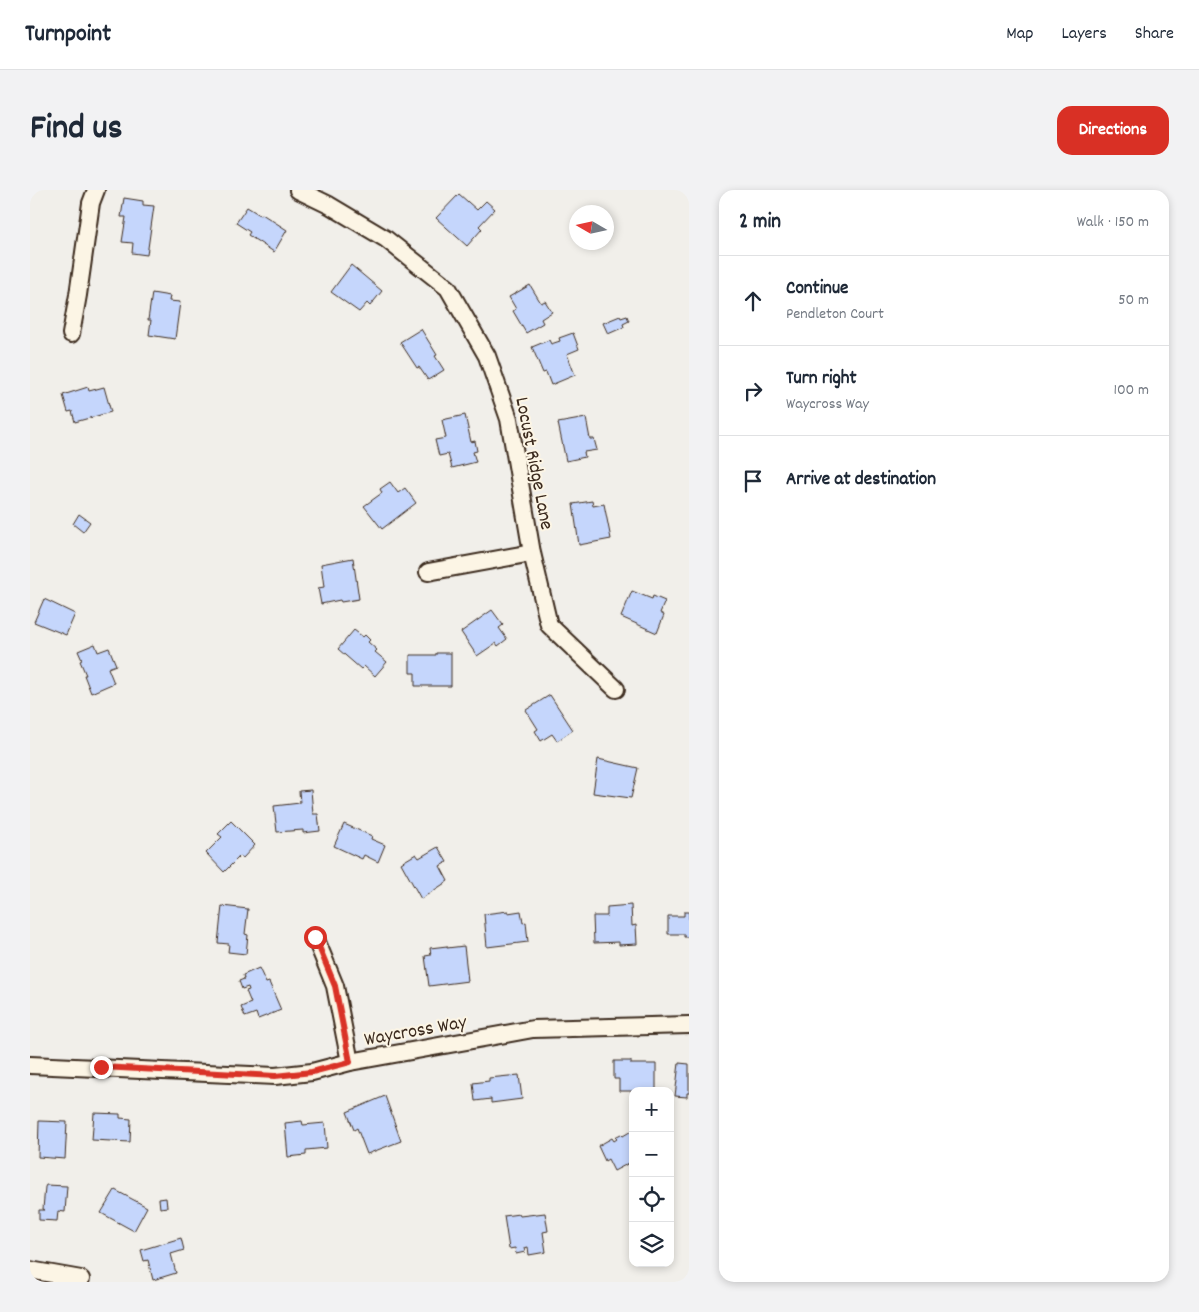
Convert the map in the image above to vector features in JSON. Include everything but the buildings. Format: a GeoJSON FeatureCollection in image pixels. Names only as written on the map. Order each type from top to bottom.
{"type":"FeatureCollection","features":[{"type":"Feature","properties":{"kind":"street"},"geometry":{"type":"LineString","coordinates":[[71,334],[91,203],[96,190]]}},
{"type":"Feature","properties":{"kind":"street","name":"Locust Ridge Lane"},"geometry":{"type":"LineString","coordinates":[[298,190],[329,205],[386,239],[448,288],[487,356],[509,418],[532,553],[549,626],[616,689]]}},
{"type":"Feature","properties":{"kind":"street"},"geometry":{"type":"LineString","coordinates":[[428,572],[532,553]]}},
{"type":"Feature","properties":{"kind":"street"},"geometry":{"type":"LineString","coordinates":[[315,937],[335,986],[350,1062]]}},
{"type":"Feature","properties":{"kind":"street","name":"Waycross Way"},"geometry":{"type":"LineString","coordinates":[[30,1065],[275,1076],[312,1072],[350,1062],[534,1029],[689,1025]]}},
{"type":"Feature","properties":{"kind":"street"},"geometry":{"type":"LineString","coordinates":[[30,1270],[81,1279]]}},
{"type":"Feature","properties":{"kind":"route"},"geometry":{"type":"LineString","coordinates":[[101,1067],[275,1076],[312,1072],[350,1062],[335,986],[315,937]]}}]}
